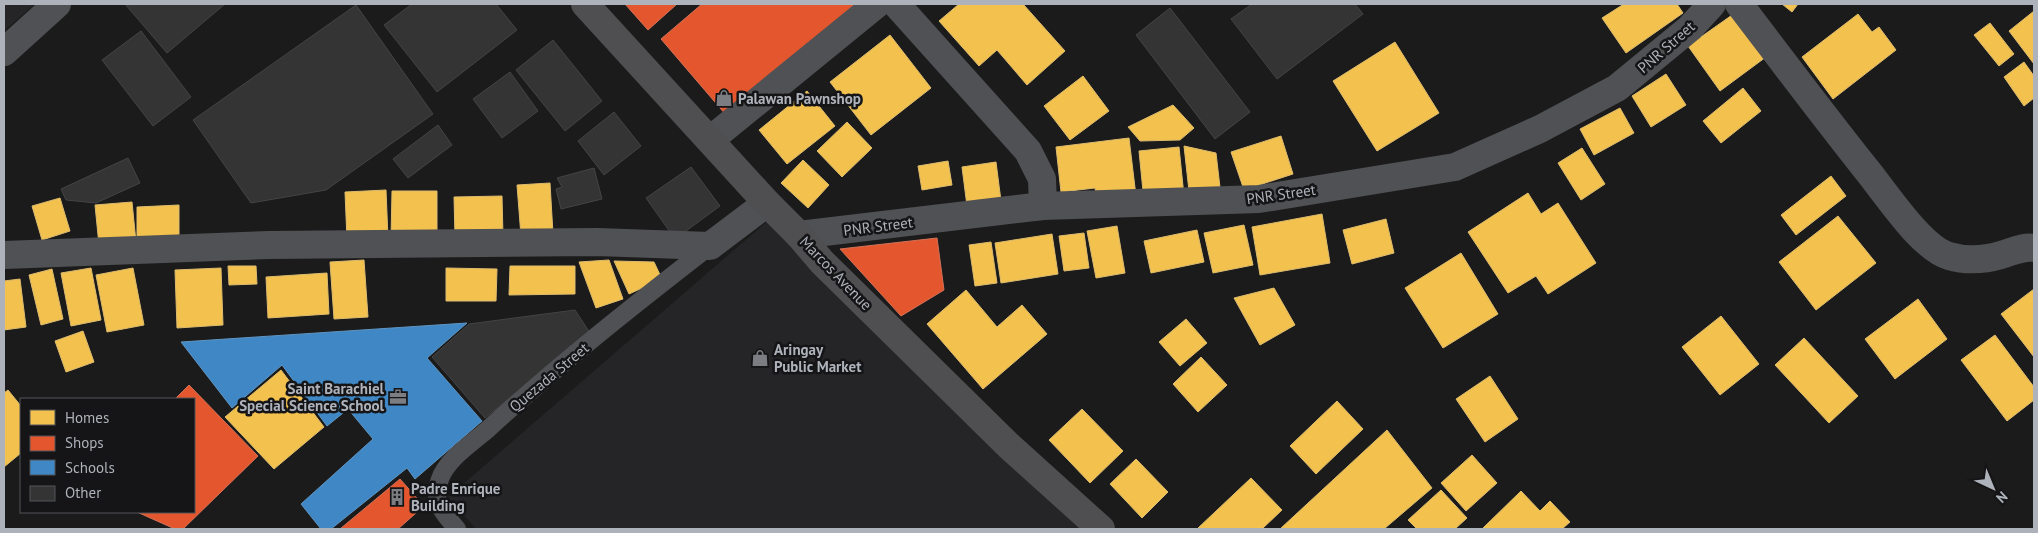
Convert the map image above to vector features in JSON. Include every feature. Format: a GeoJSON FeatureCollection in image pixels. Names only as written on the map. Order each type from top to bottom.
{"type":"FeatureCollection","features":[{"type":"Feature","properties":{"kind":"street"},"geometry":{"type":"LineString","coordinates":[[4,52],[57,4]]}},
{"type":"Feature","properties":{"kind":"street","name":"Marcos Avenue"},"geometry":{"type":"LineString","coordinates":[[585,4],[822,262],[988,425],[1100,529]]}},
{"type":"Feature","properties":{"kind":"street"},"geometry":{"type":"LineString","coordinates":[[710,140],[878,4]]}},
{"type":"Feature","properties":{"kind":"street"},"geometry":{"type":"LineString","coordinates":[[896,4],[1028,151],[1042,179],[1043,206]]}},
{"type":"Feature","properties":{"kind":"street","name":"PNR Street"},"geometry":{"type":"LineString","coordinates":[[799,235],[1043,206],[1259,199],[1455,167],[1540,129],[1618,88],[1690,28],[1712,4]]}},
{"type":"Feature","properties":{"kind":"street"},"geometry":{"type":"LineString","coordinates":[[1739,4],[1912,227],[1931,246],[1947,256],[1969,260],[2000,256],[2017,250],[2034,248]]}},
{"type":"Feature","properties":{"kind":"street"},"geometry":{"type":"LineString","coordinates":[[4,255],[269,245],[597,242],[710,246],[767,203]]}},
{"type":"Feature","properties":{"kind":"lane","name":"Quezada Street"},"geometry":{"type":"LineString","coordinates":[[457,529],[437,504],[437,490],[440,477],[452,461],[523,397],[710,246]]}},
{"type":"Feature","properties":{"kind":"shaded area"},"geometry":{"type":"Polygon","coordinates":[[[4,4],[35,4],[4,31],[4,4]]]}},
{"type":"Feature","properties":{"kind":"shaded area","name":"Aringay Public Market"},"geometry":{"type":"Polygon","coordinates":[[[770,219],[1084,529],[476,529],[448,497],[770,219]]]}},
{"type":"Feature","properties":{"kind":"building: Homes"},"geometry":{"type":"Polygon","coordinates":[[[959,4],[1023,4],[1065,51],[1027,85],[997,50],[979,66],[939,21],[959,4]]]}},
{"type":"Feature","properties":{"kind":"building: Homes"},"geometry":{"type":"Polygon","coordinates":[[[1624,4],[1677,4],[1683,13],[1626,53],[1602,18],[1624,4]]]}},
{"type":"Feature","properties":{"kind":"building: Homes"},"geometry":{"type":"Polygon","coordinates":[[[1782,4],[1798,4],[1792,12],[1782,4]]]}},
{"type":"Feature","properties":{"kind":"building: Homes"},"geometry":{"type":"Polygon","coordinates":[[[2034,11],[2034,64],[2009,31],[2034,11]]]}},
{"type":"Feature","properties":{"kind":"building: Homes"},"geometry":{"type":"Polygon","coordinates":[[[1735,13],[1766,57],[1720,91],[1688,46],[1735,13]]]}},
{"type":"Feature","properties":{"kind":"building: Homes"},"geometry":{"type":"Polygon","coordinates":[[[1858,14],[1872,32],[1879,27],[1896,50],[1833,99],[1802,57],[1858,14]]]}},
{"type":"Feature","properties":{"kind":"building: Homes"},"geometry":{"type":"Polygon","coordinates":[[[1990,23],[2014,54],[1999,66],[1974,35],[1990,23]]]}},
{"type":"Feature","properties":{"kind":"building: Homes"},"geometry":{"type":"Polygon","coordinates":[[[890,35],[931,88],[871,135],[830,82],[890,35]]]}},
{"type":"Feature","properties":{"kind":"building: Homes"},"geometry":{"type":"Polygon","coordinates":[[[1395,42],[1439,113],[1377,151],[1333,81],[1395,42]]]}},
{"type":"Feature","properties":{"kind":"building: Homes"},"geometry":{"type":"Polygon","coordinates":[[[2024,62],[2034,76],[2034,98],[2024,106],[2004,77],[2024,62]]]}},
{"type":"Feature","properties":{"kind":"building: Homes"},"geometry":{"type":"Polygon","coordinates":[[[1666,74],[1686,105],[1651,127],[1632,96],[1666,74]]]}},
{"type":"Feature","properties":{"kind":"building: Homes"},"geometry":{"type":"Polygon","coordinates":[[[1083,76],[1109,111],[1070,140],[1044,106],[1083,76]]]}},
{"type":"Feature","properties":{"kind":"building: Homes"},"geometry":{"type":"Polygon","coordinates":[[[1743,88],[1761,111],[1721,143],[1703,121],[1743,88]]]}},
{"type":"Feature","properties":{"kind":"building: Homes"},"geometry":{"type":"Polygon","coordinates":[[[807,91],[835,126],[787,164],[759,130],[807,91]]]}},
{"type":"Feature","properties":{"kind":"building: Homes"},"geometry":{"type":"Polygon","coordinates":[[[1173,105],[1194,128],[1180,140],[1140,141],[1128,127],[1173,105]]]}},
{"type":"Feature","properties":{"kind":"building: Homes"},"geometry":{"type":"Polygon","coordinates":[[[1620,108],[1634,133],[1594,155],[1580,129],[1620,108]]]}},
{"type":"Feature","properties":{"kind":"building: Homes"},"geometry":{"type":"Polygon","coordinates":[[[847,122],[872,148],[842,177],[817,151],[847,122]]]}},
{"type":"Feature","properties":{"kind":"building: Homes"},"geometry":{"type":"Polygon","coordinates":[[[1281,136],[1293,174],[1244,190],[1231,152],[1281,136]]]}},
{"type":"Feature","properties":{"kind":"building: Homes"},"geometry":{"type":"Polygon","coordinates":[[[1129,138],[1136,196],[1097,201],[1095,188],[1061,192],[1056,147],[1129,138]]]}},
{"type":"Feature","properties":{"kind":"building: Homes"},"geometry":{"type":"Polygon","coordinates":[[[1184,146],[1216,153],[1221,196],[1190,200],[1184,146]]]}},
{"type":"Feature","properties":{"kind":"building: Homes"},"geometry":{"type":"Polygon","coordinates":[[[1179,147],[1184,196],[1144,201],[1139,151],[1179,147]]]}},
{"type":"Feature","properties":{"kind":"building: Homes"},"geometry":{"type":"Polygon","coordinates":[[[1582,148],[1605,184],[1581,200],[1558,163],[1582,148]]]}},
{"type":"Feature","properties":{"kind":"building: Homes"},"geometry":{"type":"Polygon","coordinates":[[[803,160],[829,185],[808,208],[781,183],[803,160]]]}},
{"type":"Feature","properties":{"kind":"building: Homes"},"geometry":{"type":"Polygon","coordinates":[[[948,161],[952,185],[922,190],[918,166],[948,161]]]}},
{"type":"Feature","properties":{"kind":"building: Homes"},"geometry":{"type":"Polygon","coordinates":[[[996,162],[1001,201],[967,206],[962,167],[996,162]]]}},
{"type":"Feature","properties":{"kind":"building: Homes"},"geometry":{"type":"Polygon","coordinates":[[[1831,176],[1846,196],[1796,235],[1781,215],[1831,176]]]}},
{"type":"Feature","properties":{"kind":"building: Homes"},"geometry":{"type":"Polygon","coordinates":[[[550,183],[553,234],[521,236],[517,185],[550,183]]]}},
{"type":"Feature","properties":{"kind":"building: Homes"},"geometry":{"type":"Polygon","coordinates":[[[386,190],[388,238],[347,240],[345,192],[386,190]]]}},
{"type":"Feature","properties":{"kind":"building: Homes"},"geometry":{"type":"Polygon","coordinates":[[[392,191],[437,191],[437,238],[391,238],[392,191]]]}},
{"type":"Feature","properties":{"kind":"building: Homes"},"geometry":{"type":"Polygon","coordinates":[[[1528,193],[1541,214],[1558,203],[1596,263],[1548,294],[1536,276],[1508,293],[1468,232],[1528,193]]]}},
{"type":"Feature","properties":{"kind":"building: Homes"},"geometry":{"type":"Polygon","coordinates":[[[502,196],[503,236],[455,237],[454,197],[502,196]]]}},
{"type":"Feature","properties":{"kind":"building: Homes"},"geometry":{"type":"Polygon","coordinates":[[[60,198],[70,231],[42,240],[32,206],[60,198]]]}},
{"type":"Feature","properties":{"kind":"building: Homes"},"geometry":{"type":"Polygon","coordinates":[[[132,202],[136,242],[99,245],[95,205],[132,202]]]}},
{"type":"Feature","properties":{"kind":"building: Homes"},"geometry":{"type":"Polygon","coordinates":[[[179,205],[179,238],[137,239],[137,207],[179,205]]]}},
{"type":"Feature","properties":{"kind":"building: Homes"},"geometry":{"type":"Polygon","coordinates":[[[1322,214],[1330,263],[1260,275],[1252,227],[1322,214]]]}},
{"type":"Feature","properties":{"kind":"building: Homes"},"geometry":{"type":"Polygon","coordinates":[[[1838,216],[1876,263],[1816,310],[1779,262],[1838,216]]]}},
{"type":"Feature","properties":{"kind":"building: Homes"},"geometry":{"type":"Polygon","coordinates":[[[1386,219],[1394,253],[1352,264],[1343,230],[1386,219]]]}},
{"type":"Feature","properties":{"kind":"building: Homes"},"geometry":{"type":"Polygon","coordinates":[[[1244,225],[1253,265],[1213,273],[1204,233],[1244,225]]]}},
{"type":"Feature","properties":{"kind":"building: Homes"},"geometry":{"type":"Polygon","coordinates":[[[1117,226],[1125,273],[1096,278],[1087,231],[1117,226]]]}},
{"type":"Feature","properties":{"kind":"building: Homes"},"geometry":{"type":"Polygon","coordinates":[[[1197,230],[1204,262],[1151,273],[1144,241],[1197,230]]]}},
{"type":"Feature","properties":{"kind":"building: Homes"},"geometry":{"type":"Polygon","coordinates":[[[1084,233],[1089,268],[1064,271],[1059,236],[1084,233]]]}},
{"type":"Feature","properties":{"kind":"building: Homes"},"geometry":{"type":"Polygon","coordinates":[[[1052,234],[1058,274],[1001,283],[995,243],[1052,234]]]}},
{"type":"Feature","properties":{"kind":"building: Homes"},"geometry":{"type":"Polygon","coordinates":[[[991,242],[997,283],[975,286],[969,245],[991,242]]]}},
{"type":"Feature","properties":{"kind":"building: Homes"},"geometry":{"type":"Polygon","coordinates":[[[1461,253],[1498,314],[1443,348],[1405,288],[1461,253]]]}},
{"type":"Feature","properties":{"kind":"building: Homes"},"geometry":{"type":"Polygon","coordinates":[[[364,260],[368,317],[334,319],[330,262],[364,260]]]}},
{"type":"Feature","properties":{"kind":"building: Homes"},"geometry":{"type":"Polygon","coordinates":[[[609,260],[623,299],[596,308],[579,262],[609,260]]]}},
{"type":"Feature","properties":{"kind":"building: Homes"},"geometry":{"type":"Polygon","coordinates":[[[614,261],[654,262],[662,279],[629,294],[614,261]]]}},
{"type":"Feature","properties":{"kind":"building: Homes"},"geometry":{"type":"Polygon","coordinates":[[[228,266],[256,266],[257,284],[229,285],[228,266]]]}},
{"type":"Feature","properties":{"kind":"building: Homes"},"geometry":{"type":"Polygon","coordinates":[[[510,266],[575,266],[575,294],[509,295],[510,266]]]}},
{"type":"Feature","properties":{"kind":"building: Homes"},"geometry":{"type":"Polygon","coordinates":[[[91,268],[101,320],[71,326],[61,273],[91,268]]]}},
{"type":"Feature","properties":{"kind":"building: Homes"},"geometry":{"type":"Polygon","coordinates":[[[133,268],[144,325],[107,332],[96,275],[133,268]]]}},
{"type":"Feature","properties":{"kind":"building: Homes"},"geometry":{"type":"Polygon","coordinates":[[[221,268],[223,325],[177,328],[175,270],[221,268]]]}},
{"type":"Feature","properties":{"kind":"building: Homes"},"geometry":{"type":"Polygon","coordinates":[[[446,268],[497,269],[496,301],[446,301],[446,268]]]}},
{"type":"Feature","properties":{"kind":"building: Homes"},"geometry":{"type":"Polygon","coordinates":[[[52,269],[63,319],[41,325],[29,275],[52,269]]]}},
{"type":"Feature","properties":{"kind":"building: Homes"},"geometry":{"type":"Polygon","coordinates":[[[327,273],[329,314],[268,318],[266,277],[327,273]]]}},
{"type":"Feature","properties":{"kind":"building: Homes"},"geometry":{"type":"Polygon","coordinates":[[[20,279],[26,327],[4,330],[4,281],[20,279]]]}},
{"type":"Feature","properties":{"kind":"building: Homes"},"geometry":{"type":"Polygon","coordinates":[[[1274,288],[1295,325],[1260,345],[1234,298],[1274,288]]]}},
{"type":"Feature","properties":{"kind":"building: Homes"},"geometry":{"type":"Polygon","coordinates":[[[2034,289],[2034,357],[2001,314],[2034,289]]]}},
{"type":"Feature","properties":{"kind":"building: Homes"},"geometry":{"type":"Polygon","coordinates":[[[966,290],[997,327],[1022,305],[1047,334],[983,389],[927,324],[966,290]]]}},
{"type":"Feature","properties":{"kind":"building: Homes"},"geometry":{"type":"Polygon","coordinates":[[[1918,299],[1947,339],[1895,379],[1865,339],[1918,299]]]}},
{"type":"Feature","properties":{"kind":"building: Homes"},"geometry":{"type":"Polygon","coordinates":[[[1721,316],[1759,364],[1720,395],[1682,347],[1721,316]]]}},
{"type":"Feature","properties":{"kind":"building: Homes"},"geometry":{"type":"Polygon","coordinates":[[[1186,319],[1207,343],[1180,366],[1159,342],[1186,319]]]}},
{"type":"Feature","properties":{"kind":"building: Homes"},"geometry":{"type":"Polygon","coordinates":[[[83,331],[94,362],[66,372],[55,341],[83,331]]]}},
{"type":"Feature","properties":{"kind":"building: Homes"},"geometry":{"type":"Polygon","coordinates":[[[1995,335],[2034,387],[2034,400],[2007,421],[1961,360],[1995,335]]]}},
{"type":"Feature","properties":{"kind":"building: Homes"},"geometry":{"type":"Polygon","coordinates":[[[1804,338],[1858,396],[1829,423],[1775,365],[1804,338]]]}},
{"type":"Feature","properties":{"kind":"building: Homes"},"geometry":{"type":"Polygon","coordinates":[[[1201,357],[1227,385],[1198,412],[1173,384],[1201,357]]]}},
{"type":"Feature","properties":{"kind":"building: Homes"},"geometry":{"type":"Polygon","coordinates":[[[281,370],[324,427],[274,469],[225,417],[281,370]]]}},
{"type":"Feature","properties":{"kind":"building: Homes"},"geometry":{"type":"Polygon","coordinates":[[[1490,376],[1518,419],[1485,442],[1456,399],[1490,376]]]}},
{"type":"Feature","properties":{"kind":"building: Homes"},"geometry":{"type":"Polygon","coordinates":[[[8,390],[20,405],[20,454],[4,467],[4,393],[8,390]]]}},
{"type":"Feature","properties":{"kind":"building: Homes"},"geometry":{"type":"Polygon","coordinates":[[[1337,401],[1363,429],[1316,474],[1290,446],[1337,401]]]}},
{"type":"Feature","properties":{"kind":"building: Homes"},"geometry":{"type":"Polygon","coordinates":[[[1082,409],[1123,451],[1090,483],[1049,440],[1082,409]]]}},
{"type":"Feature","properties":{"kind":"building: Homes"},"geometry":{"type":"Polygon","coordinates":[[[1387,430],[1432,488],[1384,529],[1280,529],[1387,430]]]}},
{"type":"Feature","properties":{"kind":"building: Homes"},"geometry":{"type":"Polygon","coordinates":[[[1472,455],[1497,483],[1466,511],[1441,483],[1472,455]]]}},
{"type":"Feature","properties":{"kind":"building: Homes"},"geometry":{"type":"Polygon","coordinates":[[[1136,459],[1168,492],[1142,518],[1110,484],[1136,459]]]}},
{"type":"Feature","properties":{"kind":"building: Homes"},"geometry":{"type":"Polygon","coordinates":[[[1251,478],[1282,510],[1262,529],[1197,529],[1251,478]]]}},
{"type":"Feature","properties":{"kind":"building: Homes"},"geometry":{"type":"Polygon","coordinates":[[[1441,490],[1467,518],[1455,529],[1417,529],[1408,520],[1441,490]]]}},
{"type":"Feature","properties":{"kind":"building: Homes"},"geometry":{"type":"Polygon","coordinates":[[[1521,491],[1540,511],[1550,501],[1570,522],[1562,529],[1482,529],[1521,491]]]}},
{"type":"Feature","properties":{"kind":"building: Shops"},"geometry":{"type":"Polygon","coordinates":[[[625,4],[677,4],[648,30],[625,4]]]}},
{"type":"Feature","properties":{"kind":"building: Shops"},"geometry":{"type":"Polygon","coordinates":[[[702,4],[855,4],[726,115],[661,39],[702,4]]]}},
{"type":"Feature","properties":{"kind":"building: Shops"},"geometry":{"type":"Polygon","coordinates":[[[937,238],[944,290],[901,316],[840,249],[937,238]]]}},
{"type":"Feature","properties":{"kind":"building: Shops"},"geometry":{"type":"Polygon","coordinates":[[[189,385],[258,456],[183,529],[175,529],[139,513],[195,513],[195,398],[176,398],[189,385]]]}},
{"type":"Feature","properties":{"kind":"building: Shops","name":"Padre Enrique Building"},"geometry":{"type":"Polygon","coordinates":[[[400,479],[424,506],[398,529],[340,529],[400,479]]]}},
{"type":"Feature","properties":{"kind":"building: Schools"},"geometry":{"type":"Polygon","coordinates":[[[467,323],[427,358],[482,421],[415,479],[407,468],[331,529],[321,529],[301,504],[373,439],[348,409],[327,426],[282,365],[232,408],[181,342],[467,323]]]}},
{"type":"Feature","properties":{"kind":"building: Other"},"geometry":{"type":"Polygon","coordinates":[[[125,4],[225,4],[167,53],[125,4]]]}},
{"type":"Feature","properties":{"kind":"building: Other"},"geometry":{"type":"Polygon","coordinates":[[[412,4],[496,4],[517,30],[437,92],[384,25],[412,4]]]}},
{"type":"Feature","properties":{"kind":"building: Other"},"geometry":{"type":"Polygon","coordinates":[[[1252,4],[1355,4],[1363,14],[1277,79],[1231,19],[1252,4]]]}},
{"type":"Feature","properties":{"kind":"building: Other"},"geometry":{"type":"Polygon","coordinates":[[[356,5],[433,114],[326,190],[251,203],[193,120],[356,5]]]}},
{"type":"Feature","properties":{"kind":"building: Other"},"geometry":{"type":"Polygon","coordinates":[[[1170,8],[1250,112],[1215,139],[1136,35],[1170,8]]]}},
{"type":"Feature","properties":{"kind":"building: Other"},"geometry":{"type":"Polygon","coordinates":[[[141,31],[191,97],[153,126],[102,60],[141,31]]]}},
{"type":"Feature","properties":{"kind":"building: Other"},"geometry":{"type":"Polygon","coordinates":[[[553,40],[602,101],[565,131],[516,70],[553,40]]]}},
{"type":"Feature","properties":{"kind":"building: Other"},"geometry":{"type":"Polygon","coordinates":[[[510,72],[538,111],[502,138],[473,99],[510,72]]]}},
{"type":"Feature","properties":{"kind":"building: Other"},"geometry":{"type":"Polygon","coordinates":[[[614,112],[641,146],[604,175],[578,141],[614,112]]]}},
{"type":"Feature","properties":{"kind":"building: Other"},"geometry":{"type":"Polygon","coordinates":[[[438,125],[452,145],[408,178],[393,159],[438,125]]]}},
{"type":"Feature","properties":{"kind":"building: Other"},"geometry":{"type":"Polygon","coordinates":[[[128,158],[140,183],[96,203],[66,200],[61,189],[128,158]]]}},
{"type":"Feature","properties":{"kind":"building: Other"},"geometry":{"type":"Polygon","coordinates":[[[691,167],[720,206],[675,239],[646,198],[691,167]]]}},
{"type":"Feature","properties":{"kind":"building: Other"},"geometry":{"type":"Polygon","coordinates":[[[594,168],[602,199],[561,209],[556,189],[562,187],[557,178],[594,168]]]}},
{"type":"Feature","properties":{"kind":"building: Other"},"geometry":{"type":"Polygon","coordinates":[[[575,310],[590,333],[485,418],[432,357],[469,324],[575,310]]]}},
{"type":"Feature","properties":{"kind":"place","name":"Palawan Pawnshop"},"geometry":{"type":"Point","coordinates":[724,98]}},
{"type":"Feature","properties":{"kind":"place","name":"Aringay Public Market"},"geometry":{"type":"Point","coordinates":[760,358]}},
{"type":"Feature","properties":{"kind":"place","name":"Saint Barachiel Special Science School"},"geometry":{"type":"Point","coordinates":[398,397]}},
{"type":"Feature","properties":{"kind":"place","name":"Padre Enrique Building"},"geometry":{"type":"Point","coordinates":[397,497]}}]}
